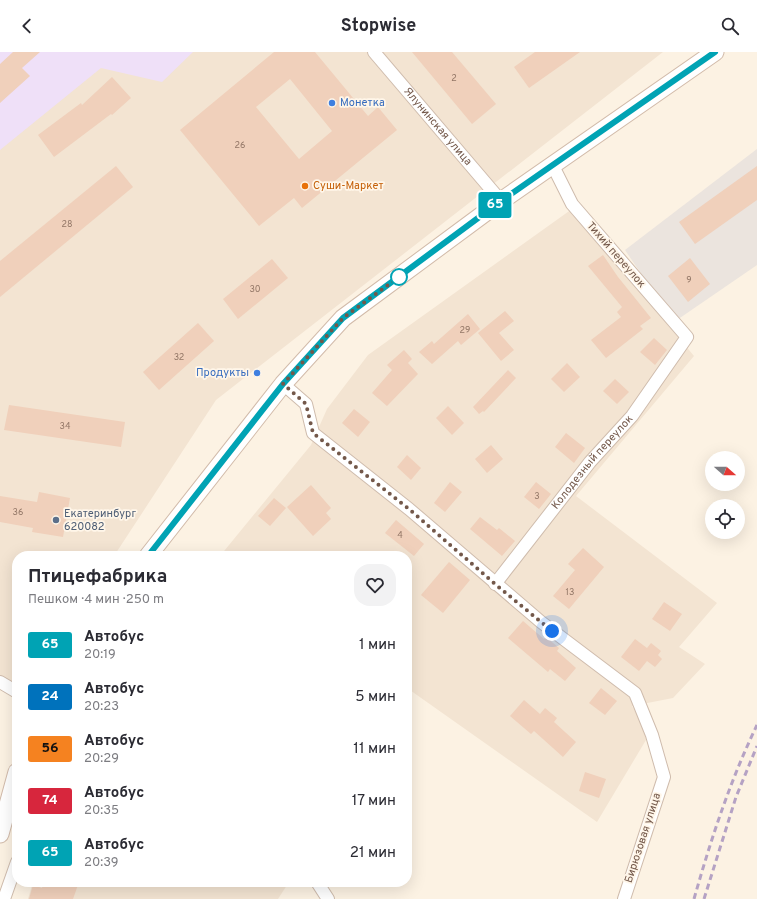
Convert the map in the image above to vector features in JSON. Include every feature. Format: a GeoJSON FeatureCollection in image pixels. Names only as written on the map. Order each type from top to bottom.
{"type":"FeatureCollection","features":[{"type":"Feature","properties":{"kind":"main road"},"geometry":{"type":"LineString","coordinates":[[152,551],[283,384],[343,318],[501,201],[715,52]]}},
{"type":"Feature","properties":{"kind":"main road"},"geometry":{"type":"LineString","coordinates":[[0,800],[12,777]]}},
{"type":"Feature","properties":{"kind":"main road"},"geometry":{"type":"LineString","coordinates":[[0,834],[12,790]]}},
{"type":"Feature","properties":{"kind":"street","name":"Ялунинская улица"},"geometry":{"type":"LineString","coordinates":[[374,52],[501,201]]}},
{"type":"Feature","properties":{"kind":"street","name":"Тихий переулок"},"geometry":{"type":"LineString","coordinates":[[552,166],[572,204],[687,337]]}},
{"type":"Feature","properties":{"kind":"street","name":"Колодезный переулок"},"geometry":{"type":"LineString","coordinates":[[495,584],[590,462],[632,416],[687,337]]}},
{"type":"Feature","properties":{"kind":"street"},"geometry":{"type":"LineString","coordinates":[[283,384],[306,404],[313,433],[409,509],[495,584]]}},
{"type":"Feature","properties":{"kind":"street","name":"Бирюзовая улица"},"geometry":{"type":"LineString","coordinates":[[495,584],[540,622],[635,693],[652,735],[664,777],[624,899]]}},
{"type":"Feature","properties":{"kind":"street"},"geometry":{"type":"LineString","coordinates":[[1,683],[12,684]]}},
{"type":"Feature","properties":{"kind":"street"},"geometry":{"type":"LineString","coordinates":[[1,683],[12,689]]}},
{"type":"Feature","properties":{"kind":"street"},"geometry":{"type":"LineString","coordinates":[[4,899],[12,876]]}},
{"type":"Feature","properties":{"kind":"street"},"geometry":{"type":"LineString","coordinates":[[320,887],[328,899]]}},
{"type":"Feature","properties":{"kind":"shaded area"},"geometry":{"type":"Polygon","coordinates":[[[0,52],[663,52],[216,400],[117,551],[12,551],[12,684],[0,678],[0,52]]]}},
{"type":"Feature","properties":{"kind":"shaded area"},"geometry":{"type":"Polygon","coordinates":[[[0,52],[193,52],[162,82],[101,68],[0,150],[0,52]]]}},
{"type":"Feature","properties":{"kind":"shaded area"},"geometry":{"type":"Polygon","coordinates":[[[757,149],[757,265],[674,322],[625,250],[757,149]]]}},
{"type":"Feature","properties":{"kind":"shaded area"},"geometry":{"type":"Polygon","coordinates":[[[572,209],[694,356],[576,496],[717,603],[679,647],[705,664],[673,698],[632,706],[649,735],[597,822],[412,692],[412,551],[224,551],[311,445],[327,409],[368,355],[572,209]]]}},
{"type":"Feature","properties":{"kind":"shaded area"},"geometry":{"type":"Polygon","coordinates":[[[32,887],[286,887],[278,899],[28,899],[32,887]]]}},
{"type":"Feature","properties":{"kind":"building"},"geometry":{"type":"Polygon","coordinates":[[[13,52],[40,52],[22,68],[30,76],[0,103],[0,64],[13,52]]]}},
{"type":"Feature","properties":{"kind":"building"},"geometry":{"type":"Polygon","coordinates":[[[274,52],[315,52],[368,116],[378,107],[397,130],[302,208],[294,198],[259,226],[180,130],[274,52]],[[290,79],[256,107],[299,159],[332,131],[290,79]]]}},
{"type":"Feature","properties":{"kind":"building"},"geometry":{"type":"Polygon","coordinates":[[[412,52],[452,52],[496,104],[472,124],[412,52]]]}},
{"type":"Feature","properties":{"kind":"building"},"geometry":{"type":"Polygon","coordinates":[[[535,52],[580,52],[529,88],[514,67],[535,52]]]}},
{"type":"Feature","properties":{"kind":"building"},"geometry":{"type":"Polygon","coordinates":[[[112,77],[131,98],[112,115],[111,114],[54,157],[38,135],[81,103],[82,105],[112,77]]]}},
{"type":"Feature","properties":{"kind":"building"},"geometry":{"type":"Polygon","coordinates":[[[116,166],[133,187],[0,297],[0,261],[116,166]]]}},
{"type":"Feature","properties":{"kind":"building"},"geometry":{"type":"Polygon","coordinates":[[[757,166],[757,200],[695,244],[679,222],[757,166]]]}},
{"type":"Feature","properties":{"kind":"building"},"geometry":{"type":"Polygon","coordinates":[[[603,255],[618,277],[651,318],[640,326],[643,329],[606,358],[591,340],[621,317],[617,312],[622,307],[588,266],[603,255]]]}},
{"type":"Feature","properties":{"kind":"building"},"geometry":{"type":"Polygon","coordinates":[[[690,258],[710,284],[688,302],[668,276],[690,258]]]}},
{"type":"Feature","properties":{"kind":"building"},"geometry":{"type":"Polygon","coordinates":[[[272,259],[288,278],[238,319],[223,299],[272,259]]]}},
{"type":"Feature","properties":{"kind":"building"},"geometry":{"type":"Polygon","coordinates":[[[505,311],[514,321],[499,333],[514,350],[501,361],[478,333],[505,311]]]}},
{"type":"Feature","properties":{"kind":"building"},"geometry":{"type":"Polygon","coordinates":[[[468,314],[480,329],[461,345],[458,341],[432,364],[419,352],[432,341],[434,344],[468,314]]]}},
{"type":"Feature","properties":{"kind":"building"},"geometry":{"type":"Polygon","coordinates":[[[198,323],[214,341],[159,390],[143,372],[198,323]]]}},
{"type":"Feature","properties":{"kind":"building"},"geometry":{"type":"Polygon","coordinates":[[[654,338],[667,350],[655,365],[640,352],[654,338]]]}},
{"type":"Feature","properties":{"kind":"building"},"geometry":{"type":"Polygon","coordinates":[[[404,350],[412,359],[408,363],[418,374],[387,406],[372,393],[392,370],[387,365],[404,350]]]}},
{"type":"Feature","properties":{"kind":"building"},"geometry":{"type":"Polygon","coordinates":[[[567,363],[580,377],[564,392],[551,379],[567,363]]]}},
{"type":"Feature","properties":{"kind":"building"},"geometry":{"type":"Polygon","coordinates":[[[508,370],[516,378],[484,412],[483,411],[479,414],[473,407],[508,370]]]}},
{"type":"Feature","properties":{"kind":"building"},"geometry":{"type":"Polygon","coordinates":[[[615,379],[629,392],[617,404],[603,391],[615,379]]]}},
{"type":"Feature","properties":{"kind":"building"},"geometry":{"type":"Polygon","coordinates":[[[9,405],[125,422],[121,447],[4,430],[9,405]]]}},
{"type":"Feature","properties":{"kind":"building"},"geometry":{"type":"Polygon","coordinates":[[[448,406],[464,423],[452,435],[436,418],[448,406]]]}},
{"type":"Feature","properties":{"kind":"building"},"geometry":{"type":"Polygon","coordinates":[[[354,409],[370,422],[358,437],[342,423],[354,409]]]}},
{"type":"Feature","properties":{"kind":"building"},"geometry":{"type":"Polygon","coordinates":[[[566,433],[585,448],[574,463],[555,447],[566,433]]]}},
{"type":"Feature","properties":{"kind":"building"},"geometry":{"type":"Polygon","coordinates":[[[491,445],[503,459],[487,473],[475,459],[491,445]]]}},
{"type":"Feature","properties":{"kind":"building"},"geometry":{"type":"Polygon","coordinates":[[[407,455],[421,468],[411,480],[397,467],[407,455]]]}},
{"type":"Feature","properties":{"kind":"building"},"geometry":{"type":"Polygon","coordinates":[[[450,482],[462,492],[445,512],[434,503],[450,482]]]}},
{"type":"Feature","properties":{"kind":"building"},"geometry":{"type":"Polygon","coordinates":[[[536,482],[551,494],[539,509],[524,497],[536,482]]]}},
{"type":"Feature","properties":{"kind":"building"},"geometry":{"type":"Polygon","coordinates":[[[311,485],[331,508],[326,513],[331,519],[313,536],[287,507],[311,485]]]}},
{"type":"Feature","properties":{"kind":"building"},"geometry":{"type":"Polygon","coordinates":[[[39,492],[70,498],[63,537],[32,532],[33,528],[0,522],[0,496],[37,502],[39,492]]]}},
{"type":"Feature","properties":{"kind":"building"},"geometry":{"type":"Polygon","coordinates":[[[274,498],[286,508],[270,526],[258,516],[274,498]]]}},
{"type":"Feature","properties":{"kind":"building"},"geometry":{"type":"Polygon","coordinates":[[[480,517],[497,530],[499,528],[515,541],[502,556],[470,529],[480,517]]]}},
{"type":"Feature","properties":{"kind":"building"},"geometry":{"type":"Polygon","coordinates":[[[396,520],[424,544],[414,556],[412,554],[412,551],[408,551],[385,533],[396,520]]]}},
{"type":"Feature","properties":{"kind":"building"},"geometry":{"type":"Polygon","coordinates":[[[583,548],[604,567],[569,609],[553,596],[575,570],[568,564],[583,548]]]}},
{"type":"Feature","properties":{"kind":"building"},"geometry":{"type":"Polygon","coordinates":[[[449,562],[470,580],[443,613],[421,595],[449,562]]]}},
{"type":"Feature","properties":{"kind":"building"},"geometry":{"type":"Polygon","coordinates":[[[664,602],[682,614],[670,631],[652,619],[664,602]]]}},
{"type":"Feature","properties":{"kind":"building"},"geometry":{"type":"Polygon","coordinates":[[[523,621],[544,639],[546,637],[559,648],[557,651],[576,668],[565,681],[550,669],[548,672],[508,638],[523,621]]]}},
{"type":"Feature","properties":{"kind":"building"},"geometry":{"type":"Polygon","coordinates":[[[635,639],[647,648],[651,643],[661,651],[658,655],[662,659],[655,667],[647,661],[639,671],[621,657],[635,639]]]}},
{"type":"Feature","properties":{"kind":"building"},"geometry":{"type":"Polygon","coordinates":[[[601,688],[617,701],[605,715],[589,703],[601,688]]]}},
{"type":"Feature","properties":{"kind":"building"},"geometry":{"type":"Polygon","coordinates":[[[524,700],[540,714],[545,708],[557,718],[554,722],[576,742],[563,757],[534,731],[531,734],[510,716],[524,700]]]}},
{"type":"Feature","properties":{"kind":"building"},"geometry":{"type":"Polygon","coordinates":[[[585,772],[606,779],[599,798],[579,791],[585,772]]]}},
{"type":"Feature","properties":{"kind":"building"},"geometry":{"type":"Polygon","coordinates":[[[32,887],[77,887],[73,899],[29,899],[32,887]]]}},
{"type":"Feature","properties":{"kind":"railway"},"geometry":{"type":"LineString","coordinates":[[694,899],[722,810],[738,767],[757,725]]}},
{"type":"Feature","properties":{"kind":"railway"},"geometry":{"type":"LineString","coordinates":[[704,899],[736,797],[757,746]]}},
{"type":"Feature","properties":{"kind":"bus line","name":"65"},"geometry":{"type":"LineString","coordinates":[[152,551],[283,384],[343,318],[501,201],[715,52]]}},
{"type":"Feature","properties":{"kind":"place","name":"Монетка"},"geometry":{"type":"Point","coordinates":[332,103]}},
{"type":"Feature","properties":{"kind":"place","name":"Суши-Маркет"},"geometry":{"type":"Point","coordinates":[305,186]}},
{"type":"Feature","properties":{"kind":"place","name":"Продукты"},"geometry":{"type":"Point","coordinates":[257,373]}},
{"type":"Feature","properties":{"kind":"place","name":"Екатеринбург 620082"},"geometry":{"type":"Point","coordinates":[56,520]}},
{"type":"Feature","properties":{"kind":"route"},"geometry":{"type":"LineString","coordinates":[[399,277],[343,318],[283,384],[306,404],[313,433],[409,509],[495,584],[552,631]]}}]}
